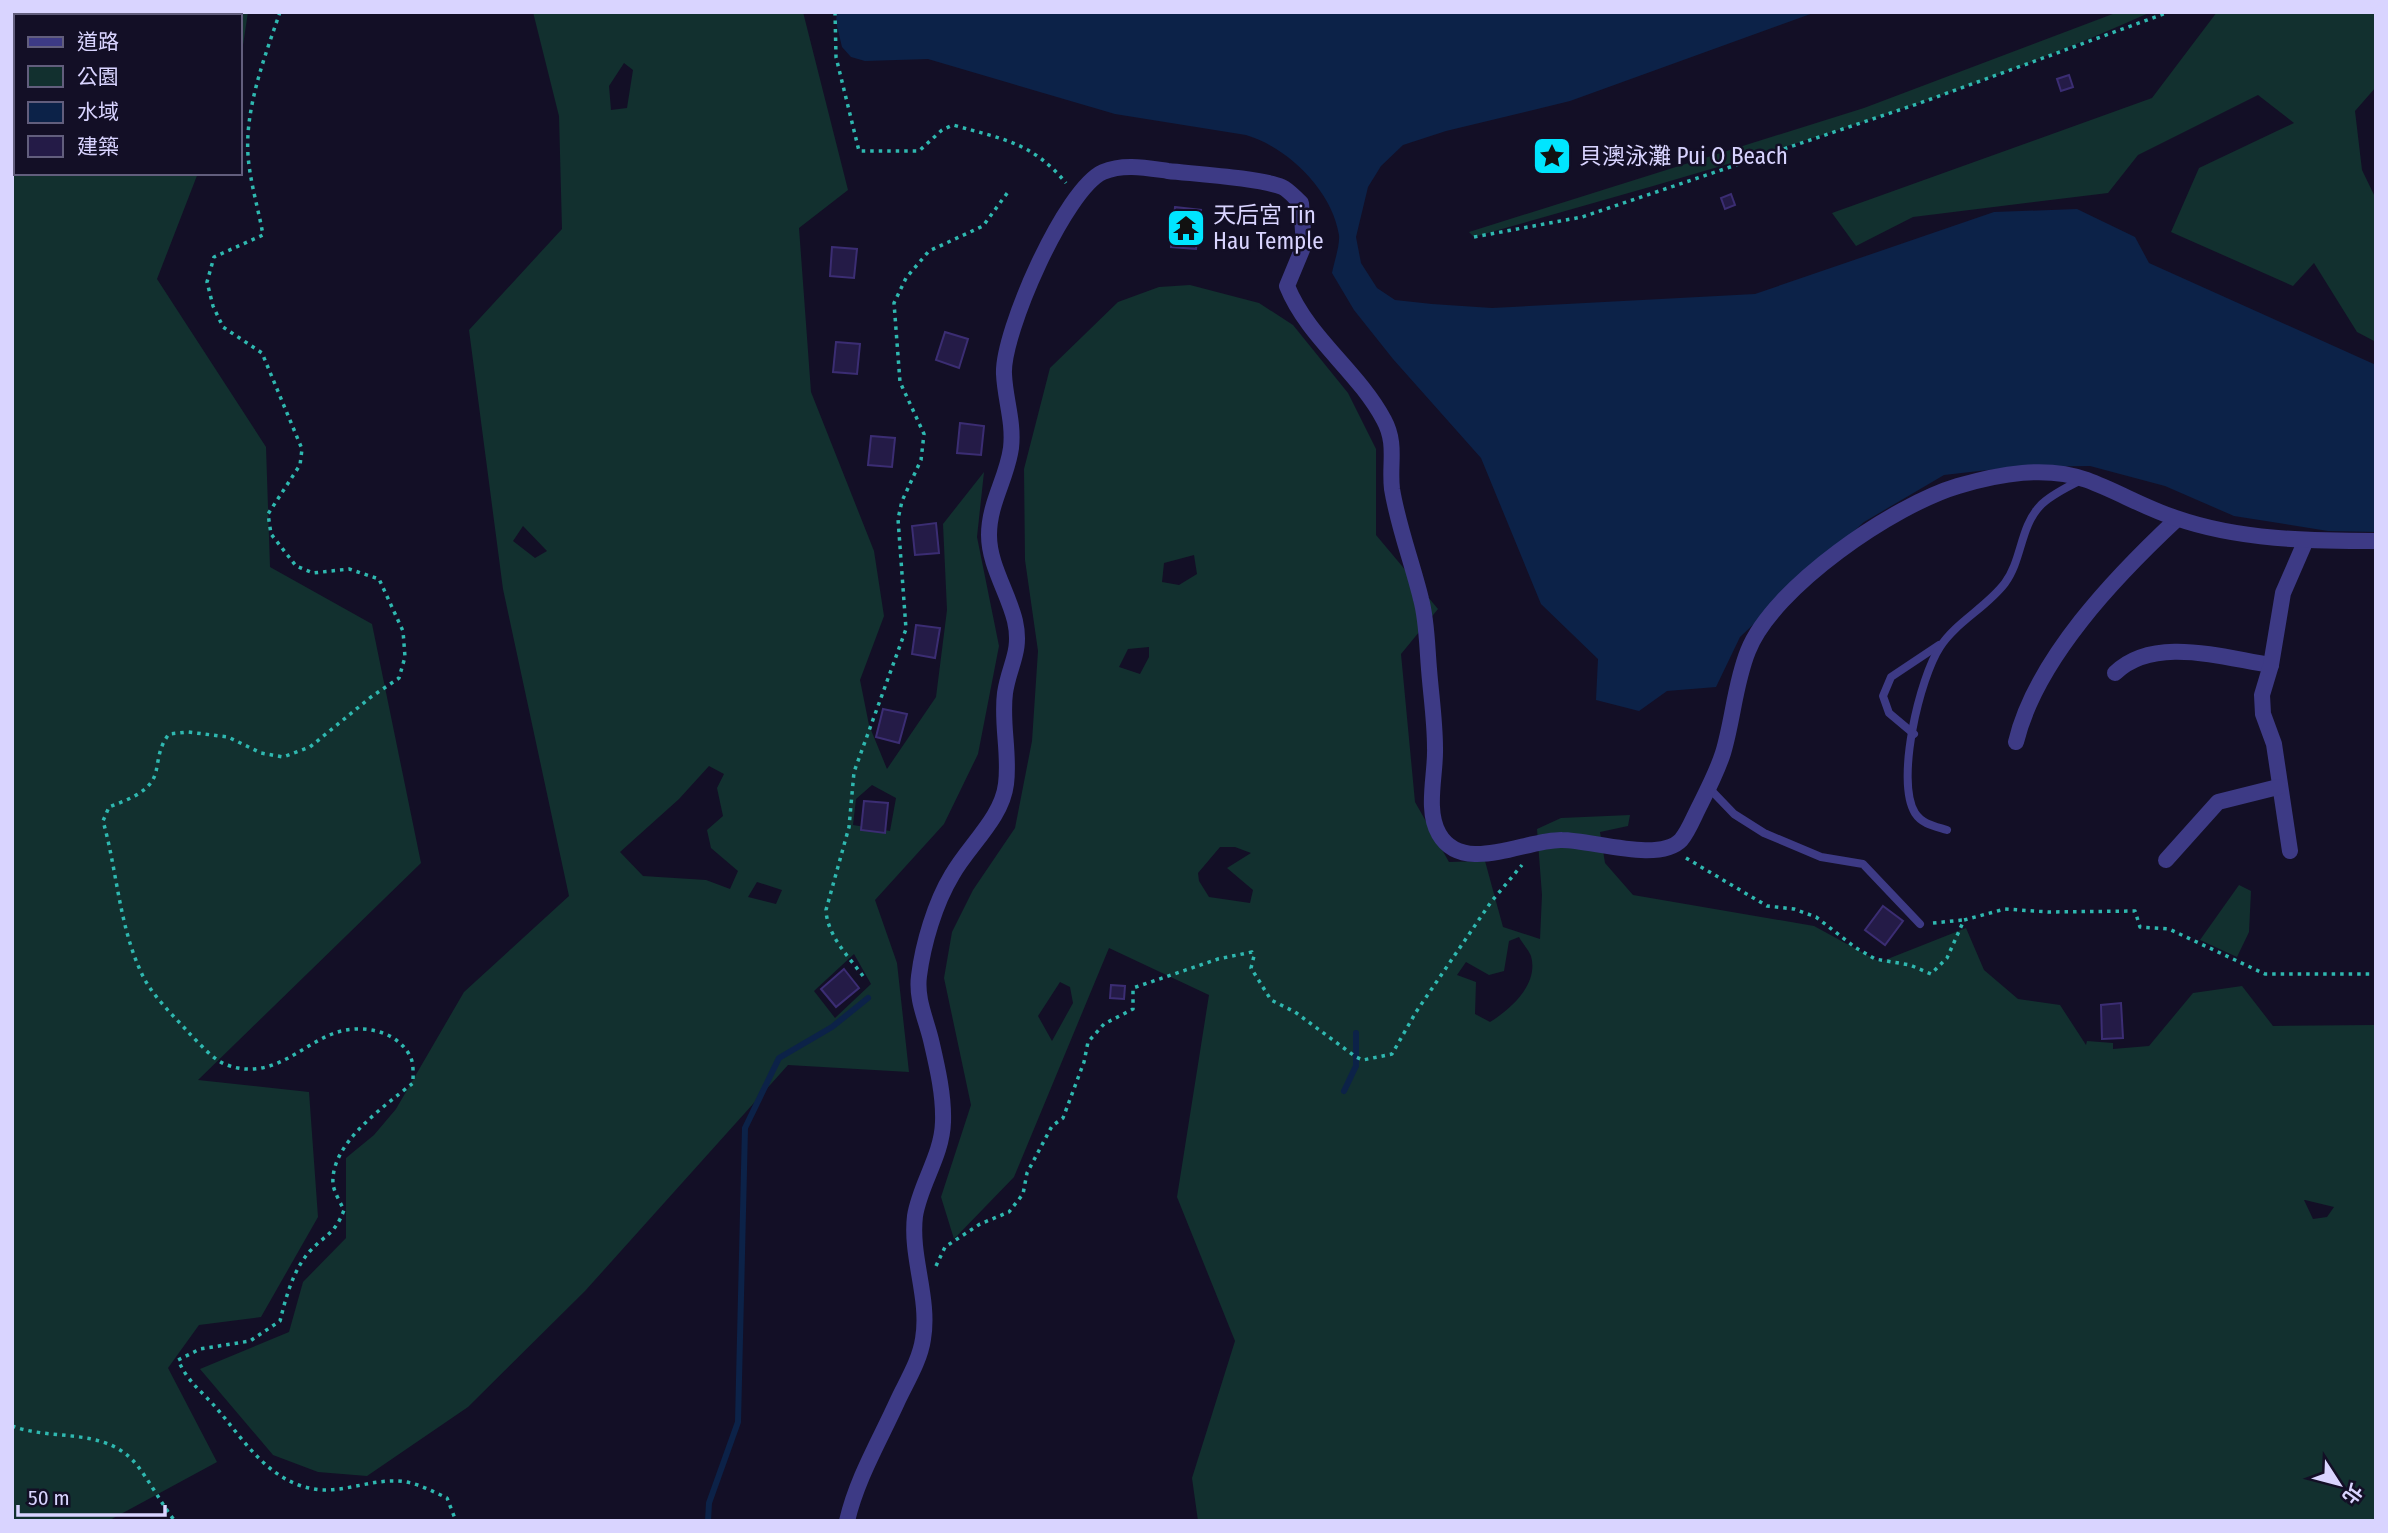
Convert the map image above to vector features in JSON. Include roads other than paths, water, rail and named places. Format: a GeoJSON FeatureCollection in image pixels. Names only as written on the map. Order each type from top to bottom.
{"type":"FeatureCollection","features":[{"type":"Feature","properties":{"kind":"street"},"geometry":{"type":"LineString","coordinates":[[848,1521],[855,1489],[884,1434],[923,1340],[923,1293],[915,1243],[915,1215],[934,1166],[943,1124],[931,1039],[919,999],[919,978],[945,889],[1000,806],[1006,787],[1005,692],[1018,653],[1015,623],[993,563],[989,541],[996,491],[1007,467],[1012,444],[1003,371],[1022,305],[1039,262],[1076,195],[1099,174],[1117,168],[1140,167],[1283,188],[1301,204],[1304,245],[1287,286],[1296,307],[1372,401],[1394,441],[1392,485],[1422,602],[1427,647],[1435,750],[1434,822],[1448,845],[1474,855],[1550,839],[1584,840],[1643,851],[1669,848],[1682,839],[1709,788],[1723,752],[1749,647],[1771,615],[1806,580],[1868,529],[1915,501],[1938,492],[2014,474],[2041,472],[2083,478],[2177,519],[2240,533],[2306,540],[2376,541]]}},
{"type":"Feature","properties":{"kind":"street"},"geometry":{"type":"LineString","coordinates":[[2016,741],[2021,718],[2047,670],[2131,563],[2177,519]]}},
{"type":"Feature","properties":{"kind":"street"},"geometry":{"type":"LineString","coordinates":[[2290,850],[2278,788],[2274,744],[2263,705],[2283,593],[2306,540]]}},
{"type":"Feature","properties":{"kind":"street"},"geometry":{"type":"LineString","coordinates":[[2115,673],[2129,659],[2147,653],[2176,652],[2272,664]]}},
{"type":"Feature","properties":{"kind":"street"},"geometry":{"type":"LineString","coordinates":[[2166,860],[2218,802],[2278,788]]}},
{"type":"Feature","properties":{"kind":"lane"},"geometry":{"type":"LineString","coordinates":[[1914,734],[1889,713],[1883,696],[1885,687],[1900,669],[1942,643],[2004,584],[2015,566],[2025,530],[2040,505],[2083,478]]}},
{"type":"Feature","properties":{"kind":"lane"},"geometry":{"type":"LineString","coordinates":[[1942,643],[1929,665],[1921,691],[1914,734],[1909,799],[1915,814],[1924,823],[1947,830]]}},
{"type":"Feature","properties":{"kind":"lane"},"geometry":{"type":"LineString","coordinates":[[1709,788],[1734,814],[1764,833],[1821,858],[1863,864],[1920,924]]}},
{"type":"Feature","properties":{"kind":"water"},"geometry":{"type":"Polygon","coordinates":[[[837,12],[1816,12],[1570,101],[1446,131],[1403,145],[1381,166],[1368,187],[1356,237],[1361,263],[1377,288],[1395,300],[1432,304],[1492,308],[1755,294],[1994,212],[2077,209],[2135,237],[2149,263],[2376,365],[2376,532],[2328,531],[2234,516],[2165,486],[2090,466],[2014,467],[1944,475],[1864,522],[1793,587],[1740,637],[1716,687],[1667,691],[1639,711],[1596,700],[1598,659],[1541,604],[1481,458],[1393,359],[1354,310],[1332,273],[1339,239],[1335,218],[1317,187],[1292,160],[1277,149],[1246,135],[1115,114],[928,59],[865,61],[851,57],[842,47],[836,22],[837,12]]]}},
{"type":"Feature","properties":{"kind":"waterway"},"geometry":{"type":"LineString","coordinates":[[708,1521],[709,1503],[738,1422],[745,1128],[779,1058],[832,1027],[868,998]]}},
{"type":"Feature","properties":{"kind":"waterway"},"geometry":{"type":"LineString","coordinates":[[1344,1091],[1356,1066],[1356,1033]]}},
{"type":"Feature","properties":{"kind":"place","name":"貝澳泳灘 Pui O Beach"},"geometry":{"type":"Point","coordinates":[1552,156]}},
{"type":"Feature","properties":{"kind":"place","name":"天后宮 Tin Hau Temple"},"geometry":{"type":"Point","coordinates":[1186,228]}}]}
